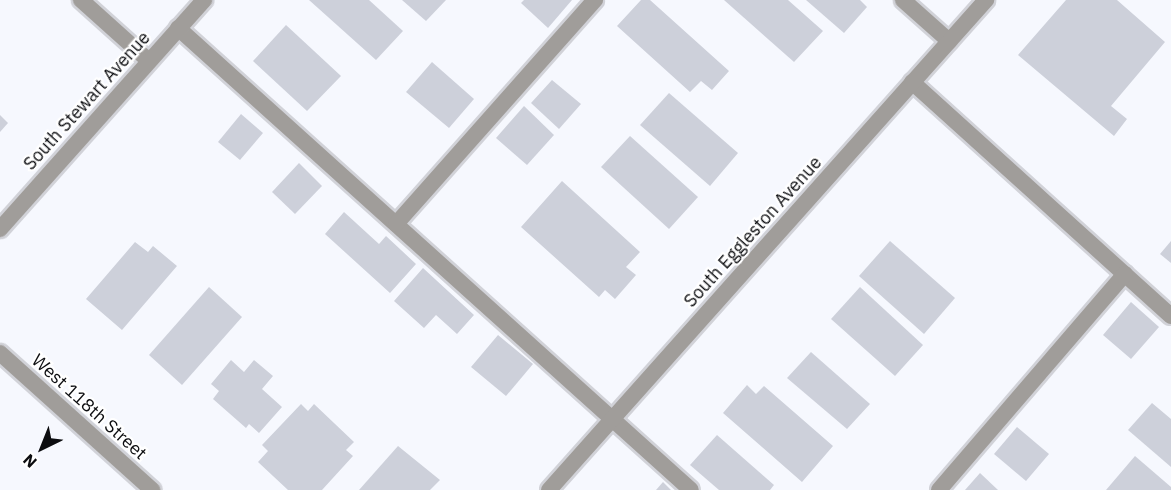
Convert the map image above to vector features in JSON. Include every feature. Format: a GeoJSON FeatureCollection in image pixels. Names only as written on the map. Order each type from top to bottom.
{"type":"FeatureCollection","features":[{"type":"Feature","properties":{"kind":"street"},"geometry":{"type":"LineString","coordinates":[[81,0],[149,61]]}},
{"type":"Feature","properties":{"kind":"street","name":"South Stewart Avenue"},"geometry":{"type":"LineString","coordinates":[[0,229],[204,0]]}},
{"type":"Feature","properties":{"kind":"street"},"geometry":{"type":"LineString","coordinates":[[396,224],[595,0]]}},
{"type":"Feature","properties":{"kind":"street"},"geometry":{"type":"LineString","coordinates":[[903,0],[949,41]]}},
{"type":"Feature","properties":{"kind":"street","name":"South Eggleston Avenue"},"geometry":{"type":"LineString","coordinates":[[549,490],[986,0]]}},
{"type":"Feature","properties":{"kind":"street"},"geometry":{"type":"LineString","coordinates":[[178,28],[691,490]]}},
{"type":"Feature","properties":{"kind":"street"},"geometry":{"type":"LineString","coordinates":[[912,82],[1171,316]]}},
{"type":"Feature","properties":{"kind":"street"},"geometry":{"type":"LineString","coordinates":[[939,490],[1125,274]]}},
{"type":"Feature","properties":{"kind":"street","name":"West 118th Street"},"geometry":{"type":"LineString","coordinates":[[0,352],[152,490]]}},
{"type":"Feature","properties":{"kind":"building"},"geometry":{"type":"Polygon","coordinates":[[[309,0],[369,0],[403,31],[376,60],[309,0]]]}},
{"type":"Feature","properties":{"kind":"building"},"geometry":{"type":"Polygon","coordinates":[[[402,0],[446,0],[426,21],[402,0]]]}},
{"type":"Feature","properties":{"kind":"building"},"geometry":{"type":"Polygon","coordinates":[[[524,0],[572,0],[548,28],[521,3],[524,0]]]}},
{"type":"Feature","properties":{"kind":"building"},"geometry":{"type":"Polygon","coordinates":[[[641,0],[650,0],[729,71],[712,90],[701,81],[690,92],[617,26],[641,0]]]}},
{"type":"Feature","properties":{"kind":"building"},"geometry":{"type":"Polygon","coordinates":[[[724,0],[788,0],[823,31],[794,62],[724,0]]]}},
{"type":"Feature","properties":{"kind":"building"},"geometry":{"type":"Polygon","coordinates":[[[806,0],[860,0],[867,7],[844,33],[806,0]]]}},
{"type":"Feature","properties":{"kind":"building"},"geometry":{"type":"Polygon","coordinates":[[[1066,0],[1117,0],[1165,42],[1111,106],[1127,119],[1114,136],[1018,55],[1066,0]]]}},
{"type":"Feature","properties":{"kind":"building"},"geometry":{"type":"Polygon","coordinates":[[[286,25],[341,76],[307,111],[253,61],[286,25]]]}},
{"type":"Feature","properties":{"kind":"building"},"geometry":{"type":"Polygon","coordinates":[[[432,62],[474,99],[449,128],[406,92],[432,62]]]}},
{"type":"Feature","properties":{"kind":"building"},"geometry":{"type":"Polygon","coordinates":[[[552,80],[581,104],[559,129],[531,103],[552,80]]]}},
{"type":"Feature","properties":{"kind":"building"},"geometry":{"type":"Polygon","coordinates":[[[669,93],[738,153],[710,186],[640,125],[669,93]]]}},
{"type":"Feature","properties":{"kind":"building"},"geometry":{"type":"Polygon","coordinates":[[[524,106],[554,135],[527,165],[496,138],[524,106]]]}},
{"type":"Feature","properties":{"kind":"building"},"geometry":{"type":"Polygon","coordinates":[[[241,114],[263,133],[240,160],[218,142],[241,114]]]}},
{"type":"Feature","properties":{"kind":"building"},"geometry":{"type":"Polygon","coordinates":[[[0,115],[8,123],[0,132],[0,115]]]}},
{"type":"Feature","properties":{"kind":"building"},"geometry":{"type":"Polygon","coordinates":[[[630,136],[698,197],[669,229],[601,167],[630,136]]]}},
{"type":"Feature","properties":{"kind":"building"},"geometry":{"type":"Polygon","coordinates":[[[299,163],[322,186],[295,214],[272,192],[299,163]]]}},
{"type":"Feature","properties":{"kind":"building"},"geometry":{"type":"Polygon","coordinates":[[[562,181],[640,252],[626,267],[636,275],[615,299],[605,290],[599,297],[521,227],[562,181]]]}},
{"type":"Feature","properties":{"kind":"building"},"geometry":{"type":"Polygon","coordinates":[[[344,212],[379,244],[386,236],[416,264],[390,293],[325,234],[344,212]]]}},
{"type":"Feature","properties":{"kind":"building"},"geometry":{"type":"Polygon","coordinates":[[[890,241],[955,298],[924,334],[859,276],[890,241]]]}},
{"type":"Feature","properties":{"kind":"building"},"geometry":{"type":"Polygon","coordinates":[[[1171,241],[1171,263],[1160,254],[1171,241]]]}},
{"type":"Feature","properties":{"kind":"building"},"geometry":{"type":"Polygon","coordinates":[[[135,242],[148,252],[153,246],[177,266],[122,330],[86,299],[135,242]]]}},
{"type":"Feature","properties":{"kind":"building"},"geometry":{"type":"Polygon","coordinates":[[[423,268],[474,315],[457,334],[436,315],[424,328],[394,301],[423,268]]]}},
{"type":"Feature","properties":{"kind":"building"},"geometry":{"type":"Polygon","coordinates":[[[209,287],[242,317],[182,385],[149,355],[209,287]]]}},
{"type":"Feature","properties":{"kind":"building"},"geometry":{"type":"Polygon","coordinates":[[[860,287],[923,345],[895,376],[831,319],[860,287]]]}},
{"type":"Feature","properties":{"kind":"building"},"geometry":{"type":"Polygon","coordinates":[[[1131,302],[1159,327],[1131,359],[1103,335],[1131,302]]]}},
{"type":"Feature","properties":{"kind":"building"},"geometry":{"type":"Polygon","coordinates":[[[498,335],[533,364],[506,396],[471,367],[498,335]]]}},
{"type":"Feature","properties":{"kind":"building"},"geometry":{"type":"Polygon","coordinates":[[[811,352],[870,404],[847,429],[787,378],[811,352]]]}},
{"type":"Feature","properties":{"kind":"building"},"geometry":{"type":"Polygon","coordinates":[[[231,360],[244,372],[254,360],[273,376],[262,389],[282,407],[259,433],[249,424],[246,428],[213,399],[219,391],[211,384],[231,360]]]}},
{"type":"Feature","properties":{"kind":"building"},"geometry":{"type":"Polygon","coordinates":[[[747,385],[756,394],[764,386],[833,446],[802,482],[723,413],[747,385]]]}},
{"type":"Feature","properties":{"kind":"building"},"geometry":{"type":"Polygon","coordinates":[[[1152,403],[1171,419],[1171,467],[1128,430],[1152,403]]]}},
{"type":"Feature","properties":{"kind":"building"},"geometry":{"type":"Polygon","coordinates":[[[301,404],[308,411],[314,404],[354,442],[346,450],[353,456],[322,490],[288,490],[258,462],[268,451],[262,445],[301,404]]]}},
{"type":"Feature","properties":{"kind":"building"},"geometry":{"type":"Polygon","coordinates":[[[1017,427],[1049,454],[1026,481],[994,454],[1017,427]]]}},
{"type":"Feature","properties":{"kind":"building"},"geometry":{"type":"Polygon","coordinates":[[[717,435],[774,485],[770,490],[719,490],[690,465],[717,435]]]}},
{"type":"Feature","properties":{"kind":"building"},"geometry":{"type":"Polygon","coordinates":[[[398,446],[440,480],[430,490],[359,490],[398,446]]]}},
{"type":"Feature","properties":{"kind":"building"},"geometry":{"type":"Polygon","coordinates":[[[1135,456],[1171,487],[1171,490],[1106,490],[1135,456]]]}},
{"type":"Feature","properties":{"kind":"building"},"geometry":{"type":"Polygon","coordinates":[[[980,473],[998,490],[965,490],[980,473]]]}},
{"type":"Feature","properties":{"kind":"building"},"geometry":{"type":"Polygon","coordinates":[[[663,482],[671,490],[656,490],[663,482]]]}}]}
